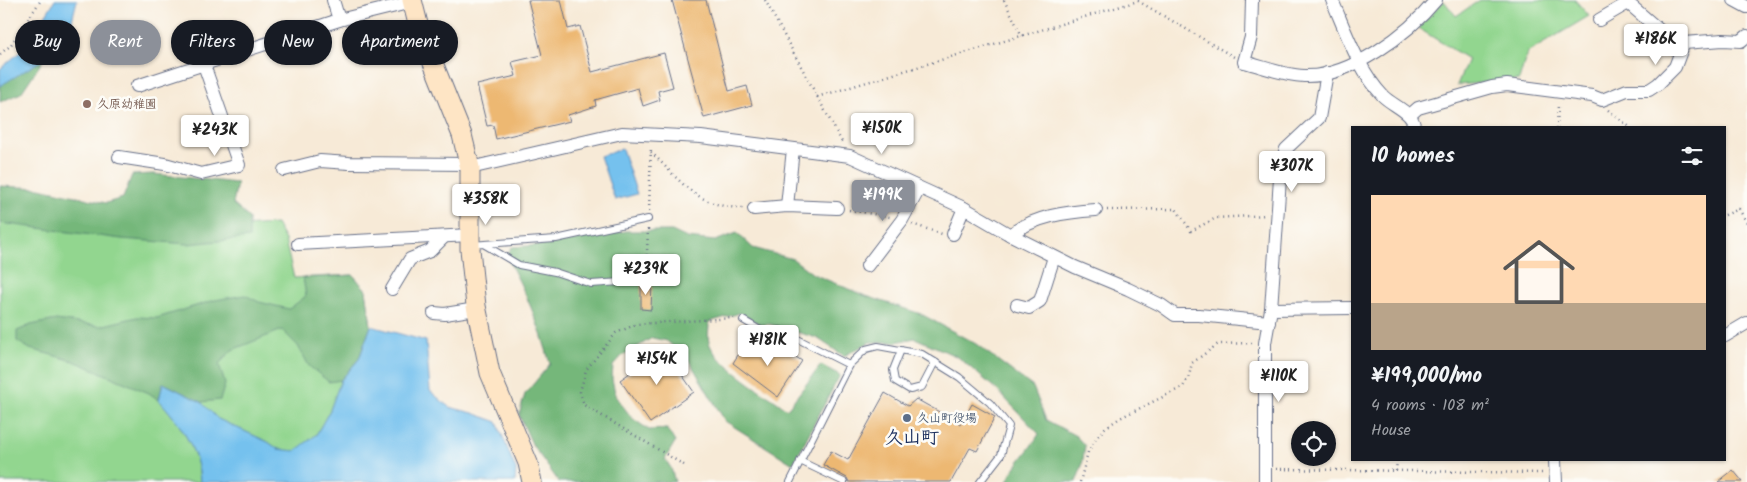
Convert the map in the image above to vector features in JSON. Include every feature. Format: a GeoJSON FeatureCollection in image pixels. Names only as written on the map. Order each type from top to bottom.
{"type":"FeatureCollection","features":[{"type":"Feature","properties":{"kind":"street"},"geometry":{"type":"LineString","coordinates":[[333,0],[339,20]]}},
{"type":"Feature","properties":{"kind":"street"},"geometry":{"type":"LineString","coordinates":[[1332,0],[1372,85],[1412,121],[1418,108],[1492,87],[1521,86],[1559,93],[1592,96],[1602,100],[1627,90],[1649,90],[1658,84],[1674,67],[1684,43]]}},
{"type":"Feature","properties":{"kind":"street"},"geometry":{"type":"LineString","coordinates":[[1256,2],[1251,37],[1244,62],[1286,74],[1306,76],[1327,73],[1376,52],[1411,28],[1436,0]]}},
{"type":"Feature","properties":{"kind":"street"},"geometry":{"type":"LineString","coordinates":[[1734,0],[1747,7]]}},
{"type":"Feature","properties":{"kind":"street"},"geometry":{"type":"LineString","coordinates":[[254,48],[339,20],[412,1],[419,28],[462,135],[469,166],[476,309],[490,373],[528,463],[532,482]]}},
{"type":"Feature","properties":{"kind":"street"},"geometry":{"type":"LineString","coordinates":[[1599,20],[1628,2],[1672,41],[1684,43],[1723,40],[1741,42],[1747,36]]}},
{"type":"Feature","properties":{"kind":"street"},"geometry":{"type":"LineString","coordinates":[[119,157],[165,164],[201,174],[239,165],[204,65],[137,86]]}},
{"type":"Feature","properties":{"kind":"street"},"geometry":{"type":"LineString","coordinates":[[1265,476],[1265,343],[1272,309],[1276,215],[1281,164],[1286,149],[1319,118],[1327,73]]}},
{"type":"Feature","properties":{"kind":"street"},"geometry":{"type":"LineString","coordinates":[[284,170],[320,161],[469,166],[622,133],[701,137],[850,156],[964,208],[1010,235],[1161,305],[1174,315],[1198,315],[1269,322]]}},
{"type":"Feature","properties":{"kind":"street"},"geometry":{"type":"LineString","coordinates":[[787,206],[793,149]]}},
{"type":"Feature","properties":{"kind":"street"},"geometry":{"type":"LineString","coordinates":[[867,266],[902,220],[919,189]]}},
{"type":"Feature","properties":{"kind":"street"},"geometry":{"type":"LineString","coordinates":[[754,209],[787,206],[837,208]]}},
{"type":"Feature","properties":{"kind":"street"},"geometry":{"type":"LineString","coordinates":[[954,234],[964,208]]}},
{"type":"Feature","properties":{"kind":"street"},"geometry":{"type":"LineString","coordinates":[[1010,235],[1018,229],[1057,214],[1096,210]]}},
{"type":"Feature","properties":{"kind":"street"},"geometry":{"type":"LineString","coordinates":[[298,244],[444,237],[474,242]]}},
{"type":"Feature","properties":{"kind":"street"},"geometry":{"type":"LineString","coordinates":[[392,290],[410,259],[430,251],[444,237]]}},
{"type":"Feature","properties":{"kind":"street"},"geometry":{"type":"LineString","coordinates":[[1017,305],[1029,308],[1040,301],[1054,257]]}},
{"type":"Feature","properties":{"kind":"street"},"geometry":{"type":"LineString","coordinates":[[1272,309],[1351,308]]}},
{"type":"Feature","properties":{"kind":"street"},"geometry":{"type":"LineString","coordinates":[[434,312],[445,314],[476,309]]}},
{"type":"Feature","properties":{"kind":"street"},"geometry":{"type":"LineString","coordinates":[[1726,335],[1747,323]]}},
{"type":"Feature","properties":{"kind":"street"},"geometry":{"type":"LineString","coordinates":[[1555,461],[1556,478]]}},
{"type":"Feature","properties":{"kind":"street"},"geometry":{"type":"LineString","coordinates":[[528,463],[544,482]]}},
{"type":"Feature","properties":{"kind":"lane"},"geometry":{"type":"LineString","coordinates":[[474,242],[556,239],[648,219]]}},
{"type":"Feature","properties":{"kind":"lane"},"geometry":{"type":"LineString","coordinates":[[474,242],[520,265],[555,272],[591,284],[621,282]]}},
{"type":"Feature","properties":{"kind":"lane"},"geometry":{"type":"LineString","coordinates":[[742,320],[767,334],[780,330],[849,365]]}},
{"type":"Feature","properties":{"kind":"lane"},"geometry":{"type":"LineString","coordinates":[[790,482],[849,365],[866,349],[878,346],[922,354],[935,362],[959,377],[990,403],[1008,426],[1001,455],[980,482]]}},
{"type":"Feature","properties":{"kind":"lane"},"geometry":{"type":"LineString","coordinates":[[901,350],[893,370],[894,381],[910,390],[922,387],[935,362]]}},
{"type":"Feature","properties":{"kind":"lane"},"geometry":{"type":"LineString","coordinates":[[800,461],[844,482]]}},
{"type":"Feature","properties":{"kind":"path"},"geometry":{"type":"LineString","coordinates":[[0,54],[10,46],[41,0]]}},
{"type":"Feature","properties":{"kind":"path"},"geometry":{"type":"LineString","coordinates":[[765,0],[850,156]]}},
{"type":"Feature","properties":{"kind":"path"},"geometry":{"type":"LineString","coordinates":[[1004,0],[1022,36]]}},
{"type":"Feature","properties":{"kind":"path"},"geometry":{"type":"LineString","coordinates":[[817,97],[1138,1],[1244,62]]}},
{"type":"Feature","properties":{"kind":"path"},"geometry":{"type":"LineString","coordinates":[[1557,126],[1559,93]]}},
{"type":"Feature","properties":{"kind":"path"},"geometry":{"type":"LineString","coordinates":[[1602,100],[1610,112],[1628,126]]}},
{"type":"Feature","properties":{"kind":"path"},"geometry":{"type":"LineString","coordinates":[[646,275],[652,135]]}},
{"type":"Feature","properties":{"kind":"path"},"geometry":{"type":"LineString","coordinates":[[651,152],[695,196],[729,208],[754,209]]}},
{"type":"Feature","properties":{"kind":"path"},"geometry":{"type":"LineString","coordinates":[[1096,210],[1176,208],[1191,231],[1216,218],[1276,215]]}},
{"type":"Feature","properties":{"kind":"path"},"geometry":{"type":"LineString","coordinates":[[1726,215],[1739,209],[1747,222]]}},
{"type":"Feature","properties":{"kind":"path"},"geometry":{"type":"LineString","coordinates":[[684,466],[584,405],[580,392],[580,382],[586,370],[616,333],[637,324],[735,318],[742,320]]}},
{"type":"Feature","properties":{"kind":"path"},"geometry":{"type":"LineString","coordinates":[[1080,482],[1088,452],[1105,428],[1120,418],[1182,387],[1189,376],[1192,363],[1206,352],[1218,344],[1265,343]]}},
{"type":"Feature","properties":{"kind":"path"},"geometry":{"type":"LineString","coordinates":[[1396,471],[1397,461]]}},
{"type":"Feature","properties":{"kind":"path"},"geometry":{"type":"LineString","coordinates":[[1265,476],[1396,471],[1556,478]]}},
{"type":"Feature","properties":{"kind":"green space"},"geometry":{"type":"Polygon","coordinates":[[[1480,0],[1575,0],[1589,16],[1527,53],[1519,80],[1457,85],[1468,59],[1418,28],[1444,1],[1456,16],[1480,0]]]}},
{"type":"Feature","properties":{"kind":"green space"},"geometry":{"type":"Polygon","coordinates":[[[33,65],[40,65],[21,93],[0,102],[0,83],[33,65]]]}},
{"type":"Feature","properties":{"kind":"green space"},"geometry":{"type":"Polygon","coordinates":[[[154,174],[237,183],[233,204],[249,218],[249,238],[188,244],[122,239],[0,223],[0,186],[40,188],[106,203],[123,198],[132,175],[154,174]]]}},
{"type":"Feature","properties":{"kind":"green space"},"geometry":{"type":"Polygon","coordinates":[[[0,210],[167,230],[276,224],[285,240],[294,278],[353,275],[366,290],[371,326],[359,359],[341,380],[330,410],[316,435],[295,452],[278,449],[268,442],[218,419],[200,402],[163,383],[159,400],[174,418],[192,448],[199,470],[200,482],[0,482],[0,210]]]}},
{"type":"Feature","properties":{"kind":"green space"},"geometry":{"type":"Polygon","coordinates":[[[626,231],[672,231],[687,238],[715,241],[737,233],[753,248],[793,259],[813,274],[863,295],[921,314],[976,344],[1033,387],[1046,420],[1076,436],[1085,446],[1082,466],[1076,482],[1007,482],[1039,434],[997,390],[958,357],[915,338],[896,342],[870,342],[844,356],[817,338],[769,324],[761,325],[740,313],[709,322],[708,337],[710,345],[715,353],[733,371],[787,409],[821,365],[840,375],[793,464],[725,421],[688,359],[667,341],[652,338],[622,356],[613,366],[612,379],[616,397],[632,418],[649,430],[667,429],[675,442],[665,459],[671,468],[675,482],[559,482],[533,446],[519,415],[525,394],[550,364],[531,308],[506,256],[512,247],[542,245],[626,231]]]}},
{"type":"Feature","properties":{"kind":"green space"},"geometry":{"type":"Polygon","coordinates":[[[353,275],[366,290],[371,326],[359,359],[341,380],[329,382],[309,366],[298,346],[282,330],[232,350],[219,364],[225,384],[220,400],[201,402],[163,383],[159,400],[149,393],[74,361],[30,349],[17,341],[17,331],[31,325],[56,320],[100,326],[137,317],[157,318],[215,300],[245,295],[259,302],[289,309],[306,296],[303,278],[353,275]]]}},
{"type":"Feature","properties":{"kind":"water"},"geometry":{"type":"Polygon","coordinates":[[[55,0],[77,0],[72,20],[43,20],[55,0]]]}},
{"type":"Feature","properties":{"kind":"water"},"geometry":{"type":"Polygon","coordinates":[[[15,56],[15,65],[34,65],[0,86],[0,69],[15,56]]]}},
{"type":"Feature","properties":{"kind":"water"},"geometry":{"type":"Polygon","coordinates":[[[622,149],[637,194],[615,200],[600,156],[622,149]]]}},
{"type":"Feature","properties":{"kind":"water"},"geometry":{"type":"Polygon","coordinates":[[[371,326],[426,341],[430,391],[449,407],[497,422],[516,470],[515,482],[200,482],[196,459],[187,437],[159,400],[163,383],[201,402],[218,419],[268,442],[278,449],[295,451],[316,435],[330,410],[341,380],[359,359],[371,326]]]}},
{"type":"Feature","properties":{"kind":"building"},"geometry":{"type":"Polygon","coordinates":[[[528,0],[561,0],[568,29],[580,26],[592,72],[664,53],[673,87],[658,91],[660,100],[643,106],[638,88],[595,100],[596,106],[568,115],[570,121],[496,139],[493,125],[487,126],[477,85],[516,76],[512,62],[542,55],[528,0]]]}},
{"type":"Feature","properties":{"kind":"building"},"geometry":{"type":"Polygon","coordinates":[[[672,0],[706,0],[729,91],[747,86],[752,105],[704,118],[672,0]]]}},
{"type":"Feature","properties":{"kind":"building"},"geometry":{"type":"Polygon","coordinates":[[[641,283],[652,284],[651,310],[641,309],[641,283]]]}},
{"type":"Feature","properties":{"kind":"building"},"geometry":{"type":"Polygon","coordinates":[[[746,342],[770,357],[778,345],[802,361],[778,397],[733,363],[746,342]]]}},
{"type":"Feature","properties":{"kind":"building"},"geometry":{"type":"Polygon","coordinates":[[[664,349],[694,392],[650,423],[620,380],[664,349]]]}},
{"type":"Feature","properties":{"kind":"building"},"geometry":{"type":"Polygon","coordinates":[[[885,393],[908,406],[916,399],[961,424],[972,404],[995,417],[977,451],[970,448],[951,482],[849,482],[847,478],[823,465],[831,451],[848,460],[885,393]]]}},
{"type":"Feature","properties":{"kind":"building"},"geometry":{"type":"Polygon","coordinates":[[[1733,470],[1743,482],[1718,482],[1733,470]]]}},
{"type":"Feature","properties":{"kind":"place","name":"久原幼稚園"},"geometry":{"type":"Point","coordinates":[87,104]}},
{"type":"Feature","properties":{"kind":"place","name":"久山町役場"},"geometry":{"type":"Point","coordinates":[907,418]}},
{"type":"Feature","properties":{"kind":"district","name":"久山町"},"geometry":{"type":"Point","coordinates":[912,438]}}]}
